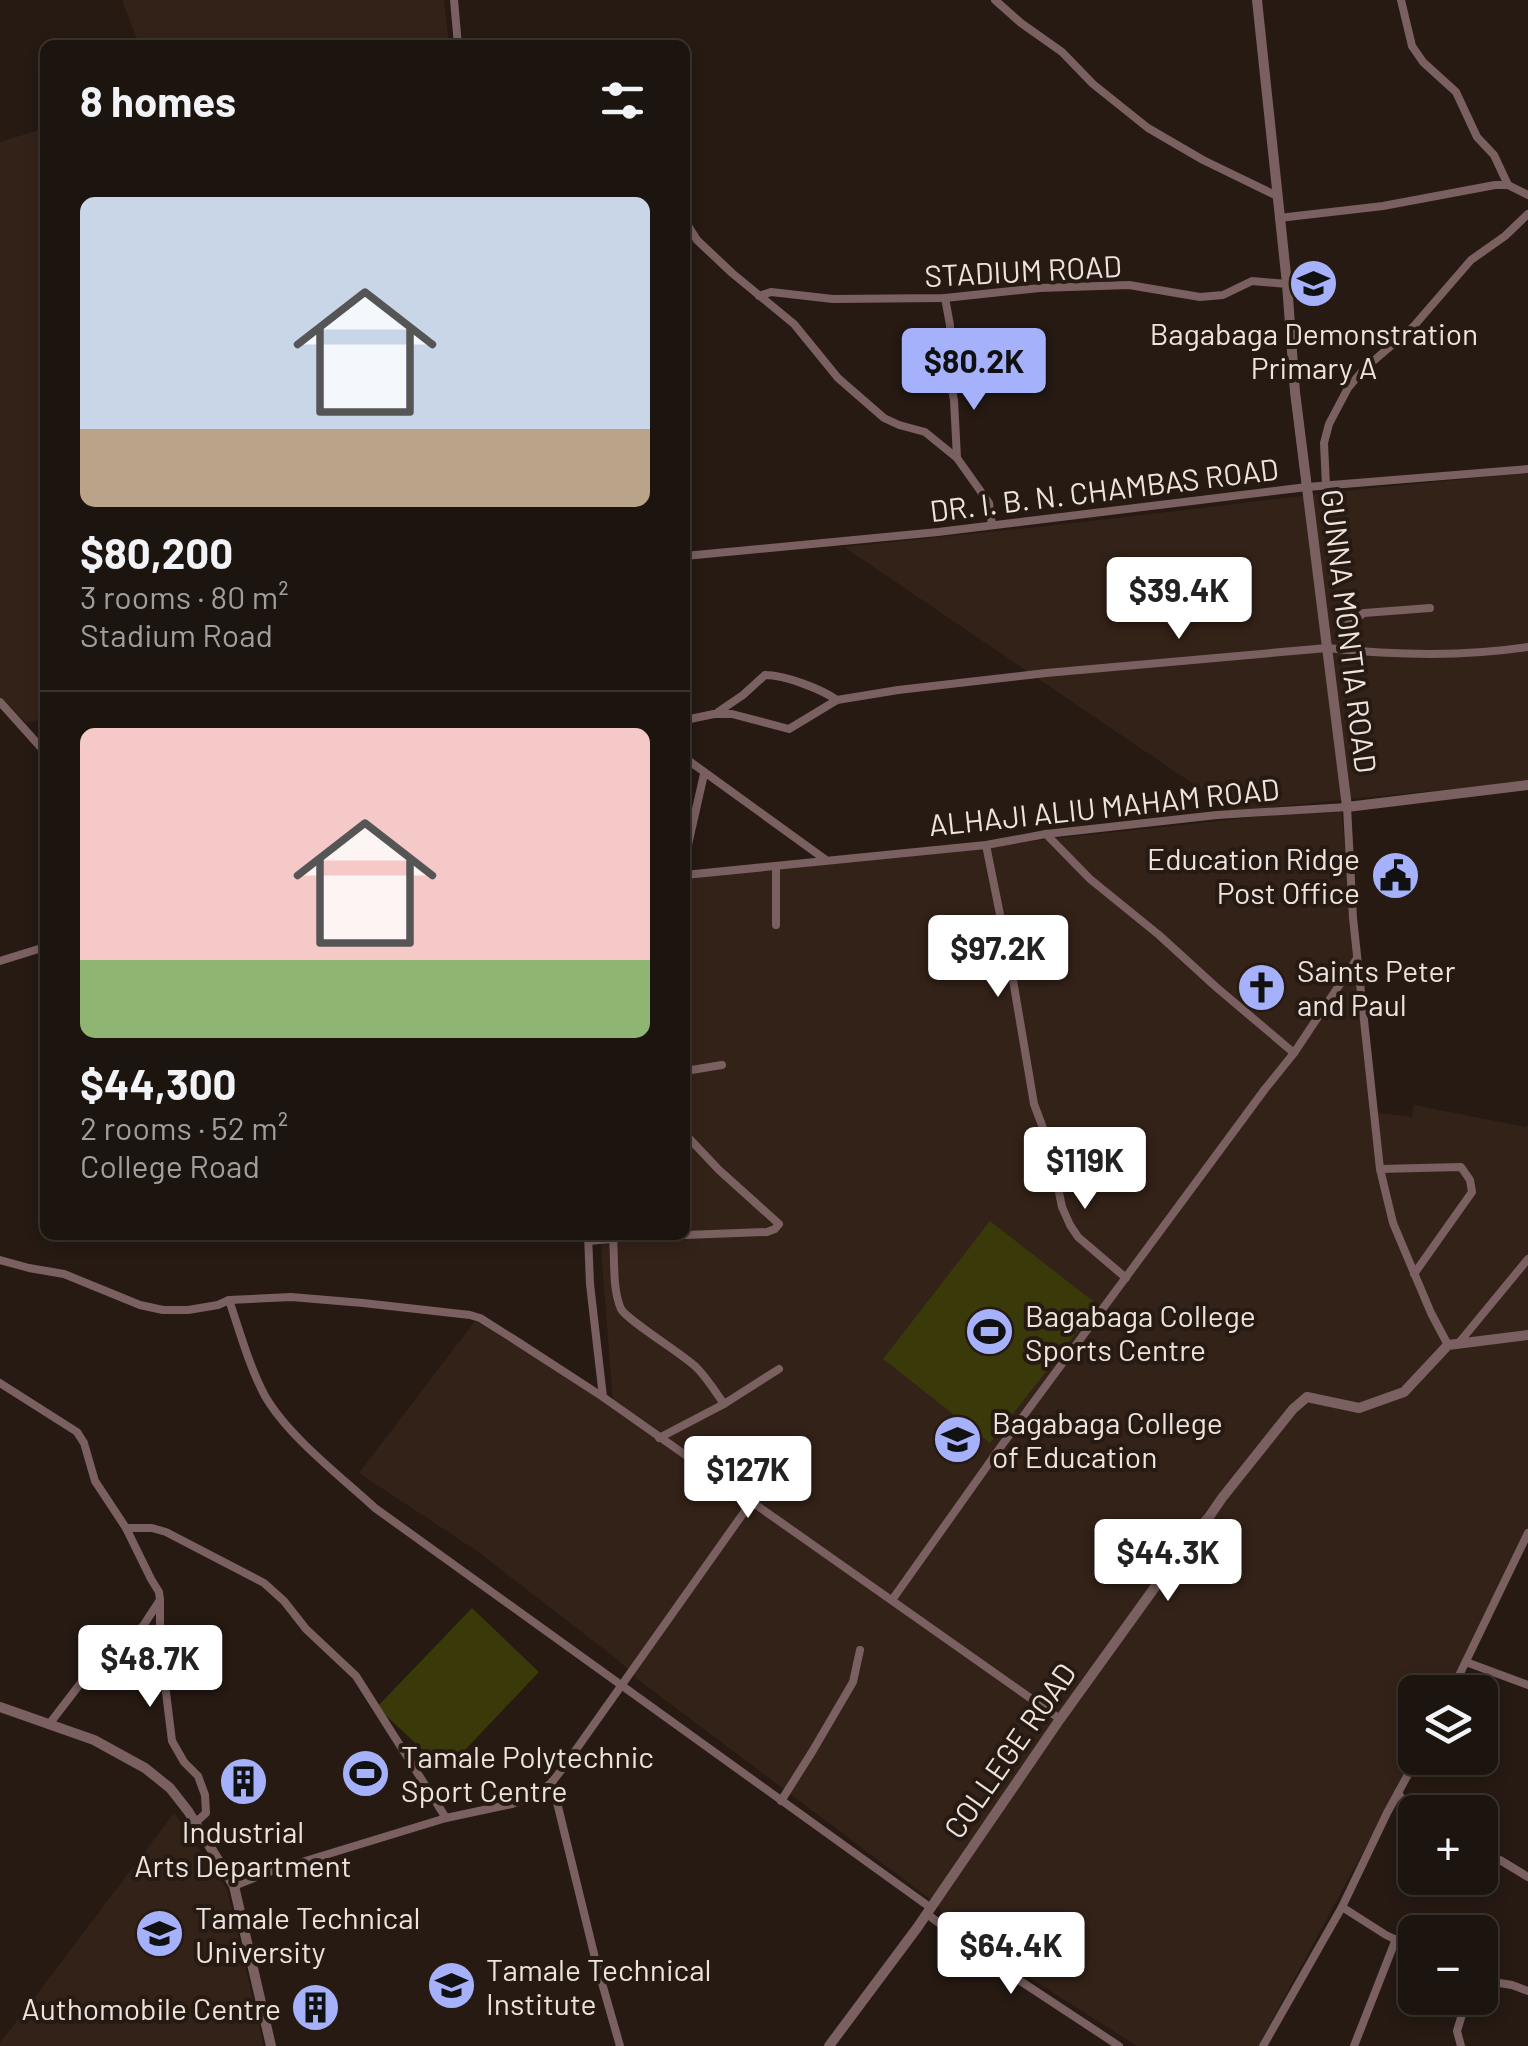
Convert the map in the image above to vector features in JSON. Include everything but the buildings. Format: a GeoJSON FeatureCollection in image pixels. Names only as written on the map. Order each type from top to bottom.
{"type":"FeatureCollection","features":[{"type":"Feature","properties":{"kind":"street"},"geometry":{"type":"LineString","coordinates":[[454,0],[458,40]]}},
{"type":"Feature","properties":{"kind":"street"},"geometry":{"type":"LineString","coordinates":[[995,0],[1062,52],[1084,77],[1148,128],[1213,166],[1277,196]]}},
{"type":"Feature","properties":{"kind":"street","name":"GUNNA MONTIA ROAD"},"geometry":{"type":"LineString","coordinates":[[1257,0],[1295,392],[1347,807],[1357,959],[1380,1170],[1389,1211],[1414,1274],[1453,1345]]}},
{"type":"Feature","properties":{"kind":"street"},"geometry":{"type":"LineString","coordinates":[[1401,0],[1412,46],[1423,62],[1456,92],[1476,137],[1494,155],[1508,185]]}},
{"type":"Feature","properties":{"kind":"street"},"geometry":{"type":"LineString","coordinates":[[1279,218],[1508,185],[1528,195]]}},
{"type":"Feature","properties":{"kind":"street"},"geometry":{"type":"LineString","coordinates":[[1326,486],[1324,442],[1348,388],[1364,368],[1413,327],[1471,260],[1528,214]]}},
{"type":"Feature","properties":{"kind":"street"},"geometry":{"type":"LineString","coordinates":[[690,229],[697,240],[794,324],[838,378],[884,418],[926,432],[957,458],[989,504],[992,525]]}},
{"type":"Feature","properties":{"kind":"street","name":"STADIUM ROAD"},"geometry":{"type":"LineString","coordinates":[[759,296],[771,292],[833,300],[945,298],[1040,288],[1129,285],[1200,297],[1223,294],[1252,281],[1287,284]]}},
{"type":"Feature","properties":{"kind":"street"},"geometry":{"type":"LineString","coordinates":[[945,298],[957,458]]}},
{"type":"Feature","properties":{"kind":"street","name":"DR. I. B. N. CHAMBAS ROAD"},"geometry":{"type":"LineString","coordinates":[[690,555],[992,525],[1307,487],[1528,469]]}},
{"type":"Feature","properties":{"kind":"street"},"geometry":{"type":"LineString","coordinates":[[1345,650],[1347,624],[1364,612],[1430,608]]}},
{"type":"Feature","properties":{"kind":"street"},"geometry":{"type":"LineString","coordinates":[[690,719],[714,714],[746,716],[789,729],[837,700],[1046,673],[1327,648],[1455,652],[1528,647]]}},
{"type":"Feature","properties":{"kind":"street"},"geometry":{"type":"LineString","coordinates":[[714,714],[765,676],[775,675],[824,691],[837,700]]}},
{"type":"Feature","properties":{"kind":"street"},"geometry":{"type":"LineString","coordinates":[[0,702],[40,746]]}},
{"type":"Feature","properties":{"kind":"street"},"geometry":{"type":"LineString","coordinates":[[690,762],[826,860]]}},
{"type":"Feature","properties":{"kind":"street"},"geometry":{"type":"LineString","coordinates":[[690,836],[704,774]]}},
{"type":"Feature","properties":{"kind":"street","name":"ALHAJI ALIU MAHAM ROAD"},"geometry":{"type":"LineString","coordinates":[[690,875],[986,845],[1046,834],[1217,815],[1347,807],[1528,785]]}},
{"type":"Feature","properties":{"kind":"street"},"geometry":{"type":"LineString","coordinates":[[1046,834],[1090,880],[1294,1053]]}},
{"type":"Feature","properties":{"kind":"street"},"geometry":{"type":"LineString","coordinates":[[986,845],[1034,1104],[1049,1144],[1062,1207],[1078,1237],[1126,1278]]}},
{"type":"Feature","properties":{"kind":"street"},"geometry":{"type":"LineString","coordinates":[[776,868],[776,925]]}},
{"type":"Feature","properties":{"kind":"street"},"geometry":{"type":"LineString","coordinates":[[0,961],[40,949]]}},
{"type":"Feature","properties":{"kind":"street"},"geometry":{"type":"LineString","coordinates":[[892,1600],[1294,1053],[1357,959]]}},
{"type":"Feature","properties":{"kind":"street"},"geometry":{"type":"LineString","coordinates":[[690,1070],[722,1065]]}},
{"type":"Feature","properties":{"kind":"street"},"geometry":{"type":"LineString","coordinates":[[690,1139],[779,1224],[767,1232],[690,1235]]}},
{"type":"Feature","properties":{"kind":"street"},"geometry":{"type":"LineString","coordinates":[[1380,1170],[1461,1167],[1470,1180],[1472,1192],[1414,1274]]}},
{"type":"Feature","properties":{"kind":"street"},"geometry":{"type":"LineString","coordinates":[[588,1240],[603,1398]]}},
{"type":"Feature","properties":{"kind":"street"},"geometry":{"type":"LineString","coordinates":[[614,1240],[616,1284],[626,1316],[695,1366],[724,1404]]}},
{"type":"Feature","properties":{"kind":"street"},"geometry":{"type":"LineString","coordinates":[[1453,1345],[1528,1259]]}},
{"type":"Feature","properties":{"kind":"street"},"geometry":{"type":"LineString","coordinates":[[0,1260],[64,1274],[140,1305],[163,1310],[188,1310],[229,1300],[291,1298],[480,1318],[752,1501],[1060,1719]]}},
{"type":"Feature","properties":{"kind":"street"},"geometry":{"type":"LineString","coordinates":[[229,1300],[265,1395],[278,1414],[375,1508],[781,1800],[984,1957],[1119,2046]]}},
{"type":"Feature","properties":{"kind":"street"},"geometry":{"type":"LineString","coordinates":[[1453,1345],[1528,1335]]}},
{"type":"Feature","properties":{"kind":"street","name":"COLLEGE ROAD"},"geometry":{"type":"LineString","coordinates":[[829,2046],[929,1911],[1060,1719],[1192,1537],[1293,1409],[1308,1398],[1359,1408],[1404,1392],[1453,1345]]}},
{"type":"Feature","properties":{"kind":"street"},"geometry":{"type":"LineString","coordinates":[[659,1438],[779,1369]]}},
{"type":"Feature","properties":{"kind":"street"},"geometry":{"type":"LineString","coordinates":[[0,1383],[77,1432],[84,1442],[95,1480],[160,1592],[160,1644],[172,1740],[184,1762],[198,1776],[205,1795],[206,1813],[195,1823]]}},
{"type":"Feature","properties":{"kind":"street"},"geometry":{"type":"LineString","coordinates":[[234,1886],[446,1818],[512,1804],[537,1794],[552,1782],[752,1501]]}},
{"type":"Feature","properties":{"kind":"street"},"geometry":{"type":"LineString","coordinates":[[126,1528],[166,1532],[264,1583],[284,1601],[306,1629],[356,1676],[446,1818]]}},
{"type":"Feature","properties":{"kind":"street"},"geometry":{"type":"LineString","coordinates":[[1460,1675],[1528,1533]]}},
{"type":"Feature","properties":{"kind":"street"},"geometry":{"type":"LineString","coordinates":[[50,1724],[80,1684],[144,1626],[160,1600]]}},
{"type":"Feature","properties":{"kind":"street"},"geometry":{"type":"LineString","coordinates":[[781,1800],[852,1682],[860,1650]]}},
{"type":"Feature","properties":{"kind":"street"},"geometry":{"type":"LineString","coordinates":[[1466,1662],[1528,1684]]}},
{"type":"Feature","properties":{"kind":"street"},"geometry":{"type":"LineString","coordinates":[[0,1707],[94,1740],[145,1768],[170,1788],[234,1886],[271,2046]]}},
{"type":"Feature","properties":{"kind":"street"},"geometry":{"type":"LineString","coordinates":[[1263,2046],[1342,1907],[1408,1775]]}},
{"type":"Feature","properties":{"kind":"street"},"geometry":{"type":"LineString","coordinates":[[552,1782],[620,2046]]}},
{"type":"Feature","properties":{"kind":"street"},"geometry":{"type":"LineString","coordinates":[[1498,1859],[1528,1878]]}},
{"type":"Feature","properties":{"kind":"street"},"geometry":{"type":"LineString","coordinates":[[1342,1907],[1396,1940],[1354,2046]]}},
{"type":"Feature","properties":{"kind":"street"},"geometry":{"type":"LineString","coordinates":[[1498,1982],[1528,1991]]}},
{"type":"Feature","properties":{"kind":"street"},"geometry":{"type":"LineString","coordinates":[[1462,2015],[1457,2031],[1462,2046]]}},
{"type":"Feature","properties":{"kind":"shaded area"},"geometry":{"type":"Polygon","coordinates":[[[122,0],[444,0],[448,40],[137,40],[122,0]]]}},
{"type":"Feature","properties":{"kind":"shaded area"},"geometry":{"type":"Polygon","coordinates":[[[40,130],[40,719],[26,723],[0,696],[0,142],[40,130]]]}},
{"type":"Feature","properties":{"kind":"shaded area"},"geometry":{"type":"Polygon","coordinates":[[[1528,473],[1528,781],[1233,811],[844,547],[1362,489],[1528,473]]]}},
{"type":"Feature","properties":{"kind":"shaded area","name":"Bagabaga College of Education"},"geometry":{"type":"Polygon","coordinates":[[[1341,808],[1371,1112],[1412,1117],[1414,1105],[1526,1127],[1528,1124],[1528,1536],[1457,1675],[1398,1675],[1398,1775],[1405,1775],[1258,2046],[1137,2046],[947,1925],[938,1905],[641,1682],[481,1554],[359,1473],[475,1321],[613,1403],[600,1240],[690,1240],[690,877],[1341,808]]]}},
{"type":"Feature","properties":{"kind":"shaded area","name":"Bagabaga College Sports Centre"},"geometry":{"type":"Polygon","coordinates":[[[990,1221],[1098,1305],[990,1443],[883,1359],[990,1221]]]}},
{"type":"Feature","properties":{"kind":"shaded area"},"geometry":{"type":"Polygon","coordinates":[[[472,1608],[539,1672],[445,1771],[377,1707],[472,1608]]]}},
{"type":"Feature","properties":{"kind":"shaded area","name":"Tamale Technical University"},"geometry":{"type":"Polygon","coordinates":[[[174,1813],[227,1889],[264,2046],[0,2046],[0,2043],[174,1813]]]}},
{"type":"Feature","properties":{"kind":"place","name":"Bagabaga Demonstration Primary A"},"geometry":{"type":"Point","coordinates":[1314,284]}},
{"type":"Feature","properties":{"kind":"place","name":"Education Ridge Post Office"},"geometry":{"type":"Point","coordinates":[1395,875]}},
{"type":"Feature","properties":{"kind":"place","name":"Saints Peter and Paul"},"geometry":{"type":"Point","coordinates":[1262,987]}},
{"type":"Feature","properties":{"kind":"place","name":"Bagabaga College Sports Centre"},"geometry":{"type":"Point","coordinates":[990,1332]}},
{"type":"Feature","properties":{"kind":"place","name":"Bagabaga College of Education"},"geometry":{"type":"Point","coordinates":[957,1439]}},
{"type":"Feature","properties":{"kind":"place","name":"Tamale Polytechnic Sport Centre"},"geometry":{"type":"Point","coordinates":[366,1773]}},
{"type":"Feature","properties":{"kind":"place","name":"Industrial Arts Department"},"geometry":{"type":"Point","coordinates":[243,1782]}},
{"type":"Feature","properties":{"kind":"place","name":"Tamale Technical University"},"geometry":{"type":"Point","coordinates":[160,1934]}},
{"type":"Feature","properties":{"kind":"place","name":"Tamale Technical Institute"},"geometry":{"type":"Point","coordinates":[451,1986]}},
{"type":"Feature","properties":{"kind":"place","name":"Authomobile Centre"},"geometry":{"type":"Point","coordinates":[316,2008]}}]}
